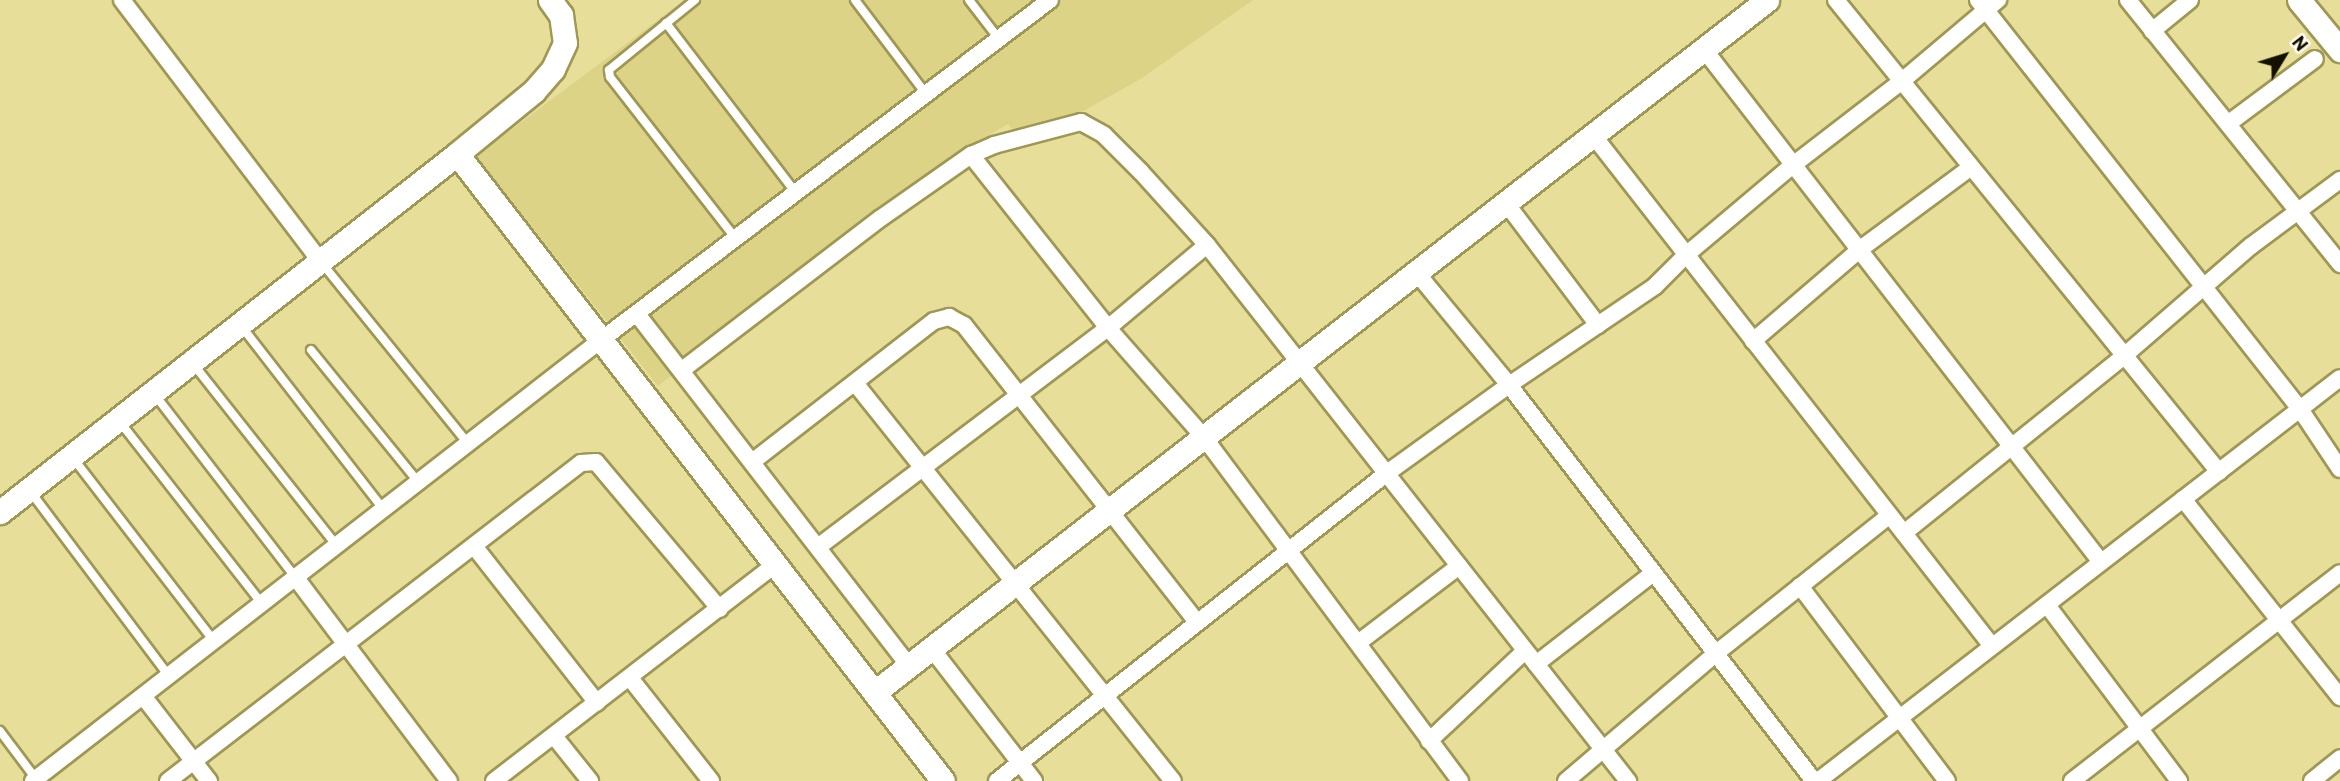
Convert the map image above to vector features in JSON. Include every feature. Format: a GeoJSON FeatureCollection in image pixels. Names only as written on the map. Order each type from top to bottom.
{"type":"FeatureCollection","features":[{"type":"Feature","properties":{"kind":"street"},"geometry":{"type":"LineString","coordinates":[[122,0],[321,262]]}},
{"type":"Feature","properties":{"kind":"street"},"geometry":{"type":"LineString","coordinates":[[0,512],[321,262],[534,91],[554,69],[565,43],[561,15],[550,0]]}},
{"type":"Feature","properties":{"kind":"street"},"geometry":{"type":"LineString","coordinates":[[35,780],[601,340],[1050,0]]}},
{"type":"Feature","properties":{"kind":"street"},"geometry":{"type":"LineString","coordinates":[[875,692],[1767,0]]}},
{"type":"Feature","properties":{"kind":"street"},"geometry":{"type":"LineString","coordinates":[[1836,0],[2219,472]]}},
{"type":"Feature","properties":{"kind":"street"},"geometry":{"type":"LineString","coordinates":[[2128,0],[2230,123],[2340,264]]}},
{"type":"Feature","properties":{"kind":"street"},"geometry":{"type":"LineString","coordinates":[[2152,31],[2190,0]]}},
{"type":"Feature","properties":{"kind":"street"},"geometry":{"type":"LineString","coordinates":[[2299,0],[2340,50]]}},
{"type":"Feature","properties":{"kind":"street"},"geometry":{"type":"LineString","coordinates":[[997,781],[1105,697],[1196,621],[1387,473],[1509,385],[1655,286],[1686,255],[1793,165],[1902,81],[1987,3],[2202,286],[2300,409],[2340,469]]}},
{"type":"Feature","properties":{"kind":"street"},"geometry":{"type":"LineString","coordinates":[[1703,48],[2101,562]]}},
{"type":"Feature","properties":{"kind":"street"},"geometry":{"type":"LineString","coordinates":[[2230,123],[2315,59]]}},
{"type":"Feature","properties":{"kind":"street"},"geometry":{"type":"LineString","coordinates":[[682,370],[881,218],[971,155],[994,145],[1081,122],[1104,135],[1207,245],[1628,781]]}},
{"type":"Feature","properties":{"kind":"street"},"geometry":{"type":"LineString","coordinates":[[1593,135],[1992,646]]}},
{"type":"Feature","properties":{"kind":"street"},"geometry":{"type":"LineString","coordinates":[[457,154],[943,781]]}},
{"type":"Feature","properties":{"kind":"street"},"geometry":{"type":"LineString","coordinates":[[971,155],[1108,328],[1203,436],[1460,781]]}},
{"type":"Feature","properties":{"kind":"street"},"geometry":{"type":"LineString","coordinates":[[1753,341],[1859,250],[1971,167]]}},
{"type":"Feature","properties":{"kind":"street"},"geometry":{"type":"LineString","coordinates":[[1904,533],[2125,355],[2202,286],[2340,180]]}},
{"type":"Feature","properties":{"kind":"street"},"geometry":{"type":"LineString","coordinates":[[1506,202],[1598,325]]}},
{"type":"Feature","properties":{"kind":"street"},"geometry":{"type":"LineString","coordinates":[[818,547],[1108,328],[1207,245]]}},
{"type":"Feature","properties":{"kind":"street"},"geometry":{"type":"LineString","coordinates":[[1416,272],[1509,385],[1652,574],[1816,781],[2340,378]]}},
{"type":"Feature","properties":{"kind":"street"},"geometry":{"type":"LineString","coordinates":[[638,314],[910,667]]}},
{"type":"Feature","properties":{"kind":"street"},"geometry":{"type":"LineString","coordinates":[[752,462],[934,321],[949,317],[964,325],[1196,621]]}},
{"type":"Feature","properties":{"kind":"street"},"geometry":{"type":"LineString","coordinates":[[855,383],[1173,781]]}},
{"type":"Feature","properties":{"kind":"street"},"geometry":{"type":"LineString","coordinates":[[168,781],[581,463],[596,462],[720,608]]}},
{"type":"Feature","properties":{"kind":"street"},"geometry":{"type":"LineString","coordinates":[[2183,499],[2340,696]]}},
{"type":"Feature","properties":{"kind":"street"},"geometry":{"type":"LineString","coordinates":[[1566,781],[1715,654],[1890,515]]}},
{"type":"Feature","properties":{"kind":"street"},"geometry":{"type":"LineString","coordinates":[[474,546],[597,702]]}},
{"type":"Feature","properties":{"kind":"street"},"geometry":{"type":"LineString","coordinates":[[494,781],[776,564]]}},
{"type":"Feature","properties":{"kind":"street"},"geometry":{"type":"LineString","coordinates":[[1358,643],[1459,566]]}},
{"type":"Feature","properties":{"kind":"street"},"geometry":{"type":"LineString","coordinates":[[2072,781],[2340,572]]}},
{"type":"Feature","properties":{"kind":"street"},"geometry":{"type":"LineString","coordinates":[[1536,664],[1652,574]]}},
{"type":"Feature","properties":{"kind":"street"},"geometry":{"type":"LineString","coordinates":[[296,578],[449,781]]}},
{"type":"Feature","properties":{"kind":"street"},"geometry":{"type":"LineString","coordinates":[[1801,586],[1947,781]]}},
{"type":"Feature","properties":{"kind":"street"},"geometry":{"type":"LineString","coordinates":[[2047,605],[2179,781]]}},
{"type":"Feature","properties":{"kind":"street"},"geometry":{"type":"LineString","coordinates":[[932,649],[1034,781]]}},
{"type":"Feature","properties":{"kind":"street"},"geometry":{"type":"LineString","coordinates":[[1429,741],[1525,651]]}},
{"type":"Feature","properties":{"kind":"street"},"geometry":{"type":"LineString","coordinates":[[630,678],[711,781]]}},
{"type":"Feature","properties":{"kind":"street"},"geometry":{"type":"LineString","coordinates":[[143,696],[209,781]]}},
{"type":"Feature","properties":{"kind":"street"},"geometry":{"type":"LineString","coordinates":[[554,736],[590,781]]}},
{"type":"Feature","properties":{"kind":"street"},"geometry":{"type":"LineString","coordinates":[[2312,781],[2340,758]]}},
{"type":"Feature","properties":{"kind":"lane"},"geometry":{"type":"LineString","coordinates":[[695,0],[614,64],[609,70],[610,77],[736,239]]}},
{"type":"Feature","properties":{"kind":"lane"},"geometry":{"type":"LineString","coordinates":[[855,0],[926,94]]}},
{"type":"Feature","properties":{"kind":"lane"},"geometry":{"type":"LineString","coordinates":[[969,0],[999,39]]}},
{"type":"Feature","properties":{"kind":"lane"},"geometry":{"type":"LineString","coordinates":[[666,23],[796,193]]}},
{"type":"Feature","properties":{"kind":"lane"},"geometry":{"type":"LineString","coordinates":[[321,262],[469,444]]}},
{"type":"Feature","properties":{"kind":"lane"},"geometry":{"type":"LineString","coordinates":[[240,325],[384,510]]}},
{"type":"Feature","properties":{"kind":"lane"},"geometry":{"type":"LineString","coordinates":[[312,349],[419,483]]}},
{"type":"Feature","properties":{"kind":"lane"},"geometry":{"type":"LineString","coordinates":[[192,362],[337,546]]}},
{"type":"Feature","properties":{"kind":"lane"},"geometry":{"type":"LineString","coordinates":[[153,393],[296,578]]}},
{"type":"Feature","properties":{"kind":"lane"},"geometry":{"type":"LineString","coordinates":[[118,420],[262,604]]}},
{"type":"Feature","properties":{"kind":"lane"},"geometry":{"type":"LineString","coordinates":[[71,456],[214,641]]}},
{"type":"Feature","properties":{"kind":"lane"},"geometry":{"type":"LineString","coordinates":[[29,489],[169,676]]}},
{"type":"Feature","properties":{"kind":"lane"},"geometry":{"type":"LineString","coordinates":[[0,731],[35,780]]}},
{"type":"Feature","properties":{"kind":"shaded area"},"geometry":{"type":"Polygon","coordinates":[[[685,0],[1253,0],[1142,78],[1025,144],[1008,124],[964,150],[658,386],[476,156],[685,0]]]}}]}
